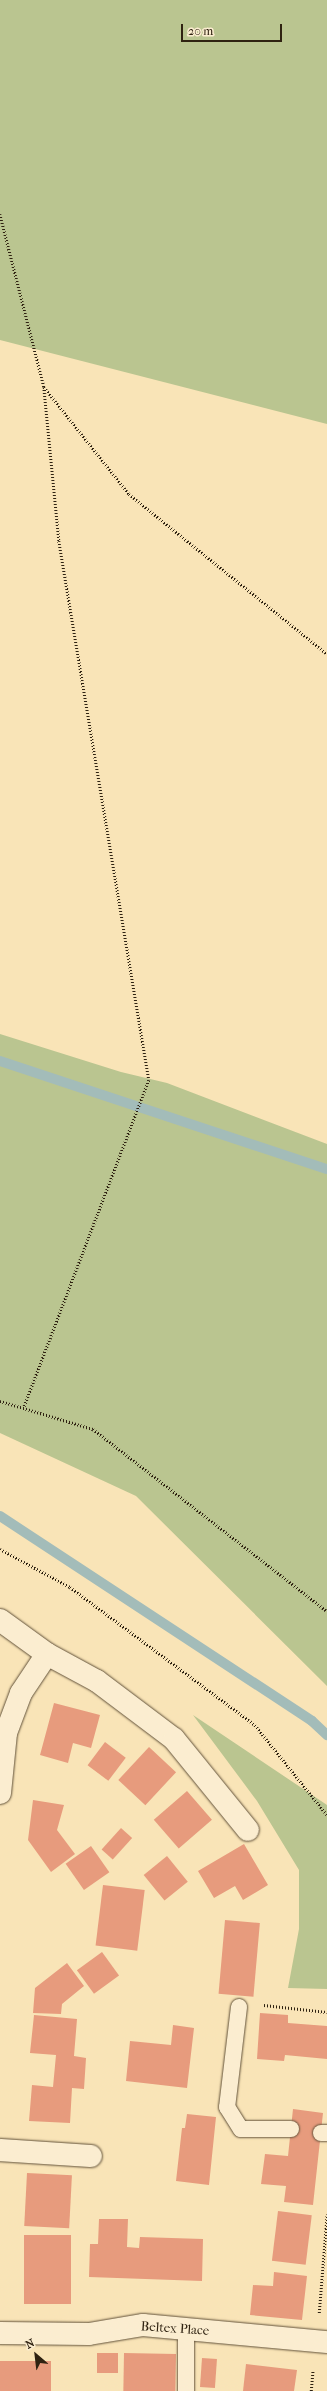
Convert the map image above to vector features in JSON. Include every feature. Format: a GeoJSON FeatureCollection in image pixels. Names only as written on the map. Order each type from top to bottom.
{"type":"FeatureCollection","features":[{"type":"Feature","properties":{"kind":"street"},"geometry":{"type":"LineString","coordinates":[[0,1620],[47,1654],[97,1681],[174,1739],[248,1830]]}},
{"type":"Feature","properties":{"kind":"street"},"geometry":{"type":"LineString","coordinates":[[0,1793],[6,1733],[21,1693],[47,1654]]}},
{"type":"Feature","properties":{"kind":"street"},"geometry":{"type":"LineString","coordinates":[[0,2150],[91,2156]]}},
{"type":"Feature","properties":{"kind":"street","name":"Beltex Place"},"geometry":{"type":"LineString","coordinates":[[0,2333],[89,2334],[143,2325],[322,2341]]}},
{"type":"Feature","properties":{"kind":"lane"},"geometry":{"type":"LineString","coordinates":[[240,2006],[227,2107],[241,2129],[291,2129]]}},
{"type":"Feature","properties":{"kind":"lane"},"geometry":{"type":"LineString","coordinates":[[186,2329],[186,2391]]}},
{"type":"Feature","properties":{"kind":"path"},"geometry":{"type":"LineString","coordinates":[[0,214],[44,387],[59,541],[149,1080],[126,1136],[24,1407]]}},
{"type":"Feature","properties":{"kind":"path"},"geometry":{"type":"LineString","coordinates":[[44,387],[129,494],[327,654]]}},
{"type":"Feature","properties":{"kind":"path"},"geometry":{"type":"LineString","coordinates":[[0,1401],[93,1429],[327,1611]]}},
{"type":"Feature","properties":{"kind":"path"},"geometry":{"type":"LineString","coordinates":[[0,1549],[70,1587],[255,1725],[327,1815]]}},
{"type":"Feature","properties":{"kind":"path"},"geometry":{"type":"LineString","coordinates":[[264,2005],[327,2012]]}},
{"type":"Feature","properties":{"kind":"path"},"geometry":{"type":"LineString","coordinates":[[322,2341],[327,2214]]}},
{"type":"Feature","properties":{"kind":"green space"},"geometry":{"type":"Polygon","coordinates":[[[0,0],[327,0],[327,424],[0,340],[0,0]]]}},
{"type":"Feature","properties":{"kind":"green space"},"geometry":{"type":"Polygon","coordinates":[[[0,1034],[121,1072],[167,1083],[327,1144],[327,1686],[136,1496],[0,1433],[0,1034]]]}},
{"type":"Feature","properties":{"kind":"green space"},"geometry":{"type":"Polygon","coordinates":[[[193,1715],[327,1805],[327,1989],[288,1988],[299,1929],[299,1870],[257,1801],[193,1715]]]}},
{"type":"Feature","properties":{"kind":"building"},"geometry":{"type":"Polygon","coordinates":[[[54,1703],[100,1715],[91,1748],[73,1743],[68,1763],[40,1755],[54,1703]]]}},
{"type":"Feature","properties":{"kind":"building"},"geometry":{"type":"Polygon","coordinates":[[[105,1742],[126,1758],[108,1781],[88,1765],[105,1742]]]}},
{"type":"Feature","properties":{"kind":"building"},"geometry":{"type":"Polygon","coordinates":[[[149,1747],[176,1772],[145,1805],[118,1780],[149,1747]]]}},
{"type":"Feature","properties":{"kind":"building"},"geometry":{"type":"Polygon","coordinates":[[[187,1791],[212,1820],[179,1849],[154,1820],[187,1791]]]}},
{"type":"Feature","properties":{"kind":"building"},"geometry":{"type":"Polygon","coordinates":[[[33,1800],[64,1805],[57,1830],[75,1854],[51,1872],[28,1840],[33,1800]]]}},
{"type":"Feature","properties":{"kind":"building"},"geometry":{"type":"Polygon","coordinates":[[[121,1828],[132,1838],[113,1860],[102,1850],[121,1828]]]}},
{"type":"Feature","properties":{"kind":"building"},"geometry":{"type":"Polygon","coordinates":[[[244,1844],[268,1885],[243,1900],[235,1886],[214,1898],[198,1871],[244,1844]]]}},
{"type":"Feature","properties":{"kind":"building"},"geometry":{"type":"Polygon","coordinates":[[[91,1846],[109,1872],[84,1890],[66,1864],[91,1846]]]}},
{"type":"Feature","properties":{"kind":"building"},"geometry":{"type":"Polygon","coordinates":[[[167,1856],[188,1882],[164,1901],[144,1875],[167,1856]]]}},
{"type":"Feature","properties":{"kind":"building"},"geometry":{"type":"Polygon","coordinates":[[[103,1885],[145,1890],[137,1951],[96,1946],[103,1885]]]}},
{"type":"Feature","properties":{"kind":"building"},"geometry":{"type":"Polygon","coordinates":[[[225,1920],[260,1923],[253,1997],[219,1994],[225,1920]]]}},
{"type":"Feature","properties":{"kind":"building"},"geometry":{"type":"Polygon","coordinates":[[[102,1952],[119,1975],[94,1994],[77,1970],[102,1952]]]}},
{"type":"Feature","properties":{"kind":"building"},"geometry":{"type":"Polygon","coordinates":[[[67,1963],[84,1986],[62,2004],[61,2014],[33,2013],[35,1988],[67,1963]]]}},
{"type":"Feature","properties":{"kind":"building"},"geometry":{"type":"Polygon","coordinates":[[[260,2013],[288,2015],[288,2023],[327,2026],[327,2059],[285,2055],[284,2061],[257,2059],[260,2013]]]}},
{"type":"Feature","properties":{"kind":"building"},"geometry":{"type":"Polygon","coordinates":[[[34,2015],[77,2019],[74,2056],[86,2058],[84,2089],[72,2088],[70,2123],[29,2121],[32,2085],[53,2087],[56,2055],[30,2053],[34,2015]]]}},
{"type":"Feature","properties":{"kind":"building"},"geometry":{"type":"Polygon","coordinates":[[[173,2025],[194,2028],[187,2088],[126,2081],[130,2041],[171,2045],[173,2025]]]}},
{"type":"Feature","properties":{"kind":"building"},"geometry":{"type":"Polygon","coordinates":[[[293,2109],[323,2113],[313,2205],[284,2202],[286,2186],[261,2184],[265,2154],[288,2156],[293,2109]]]}},
{"type":"Feature","properties":{"kind":"building"},"geometry":{"type":"Polygon","coordinates":[[[187,2114],[216,2117],[209,2185],[176,2181],[182,2128],[185,2128],[187,2114]]]}},
{"type":"Feature","properties":{"kind":"building"},"geometry":{"type":"Polygon","coordinates":[[[27,2173],[72,2175],[69,2228],[24,2226],[27,2173]]]}},
{"type":"Feature","properties":{"kind":"building"},"geometry":{"type":"Polygon","coordinates":[[[278,2211],[312,2215],[306,2265],[272,2261],[278,2211]]]}},
{"type":"Feature","properties":{"kind":"building"},"geometry":{"type":"Polygon","coordinates":[[[99,2219],[128,2219],[127,2247],[139,2248],[140,2237],[203,2239],[202,2281],[89,2277],[90,2244],[98,2244],[99,2219]]]}},
{"type":"Feature","properties":{"kind":"building"},"geometry":{"type":"Polygon","coordinates":[[[24,2235],[71,2235],[71,2304],[24,2304],[24,2235]]]}},
{"type":"Feature","properties":{"kind":"building"},"geometry":{"type":"Polygon","coordinates":[[[274,2272],[307,2276],[302,2320],[250,2315],[253,2285],[273,2286],[274,2272]]]}},
{"type":"Feature","properties":{"kind":"building"},"geometry":{"type":"Polygon","coordinates":[[[97,2353],[118,2353],[118,2373],[97,2373],[97,2353]]]}},
{"type":"Feature","properties":{"kind":"building"},"geometry":{"type":"Polygon","coordinates":[[[124,2353],[176,2354],[175,2391],[123,2391],[124,2353]]]}},
{"type":"Feature","properties":{"kind":"building"},"geometry":{"type":"Polygon","coordinates":[[[202,2358],[217,2359],[215,2388],[200,2387],[202,2358]]]}},
{"type":"Feature","properties":{"kind":"building"},"geometry":{"type":"Polygon","coordinates":[[[0,2361],[51,2361],[51,2391],[0,2391],[0,2361]]]}},
{"type":"Feature","properties":{"kind":"building"},"geometry":{"type":"Polygon","coordinates":[[[246,2364],[297,2370],[294,2391],[243,2391],[246,2364]]]}},
{"type":"Feature","properties":{"kind":"waterway"},"geometry":{"type":"LineString","coordinates":[[0,1061],[327,1169]]}},
{"type":"Feature","properties":{"kind":"waterway"},"geometry":{"type":"LineString","coordinates":[[0,1516],[312,1721],[327,1735]]}}]}
